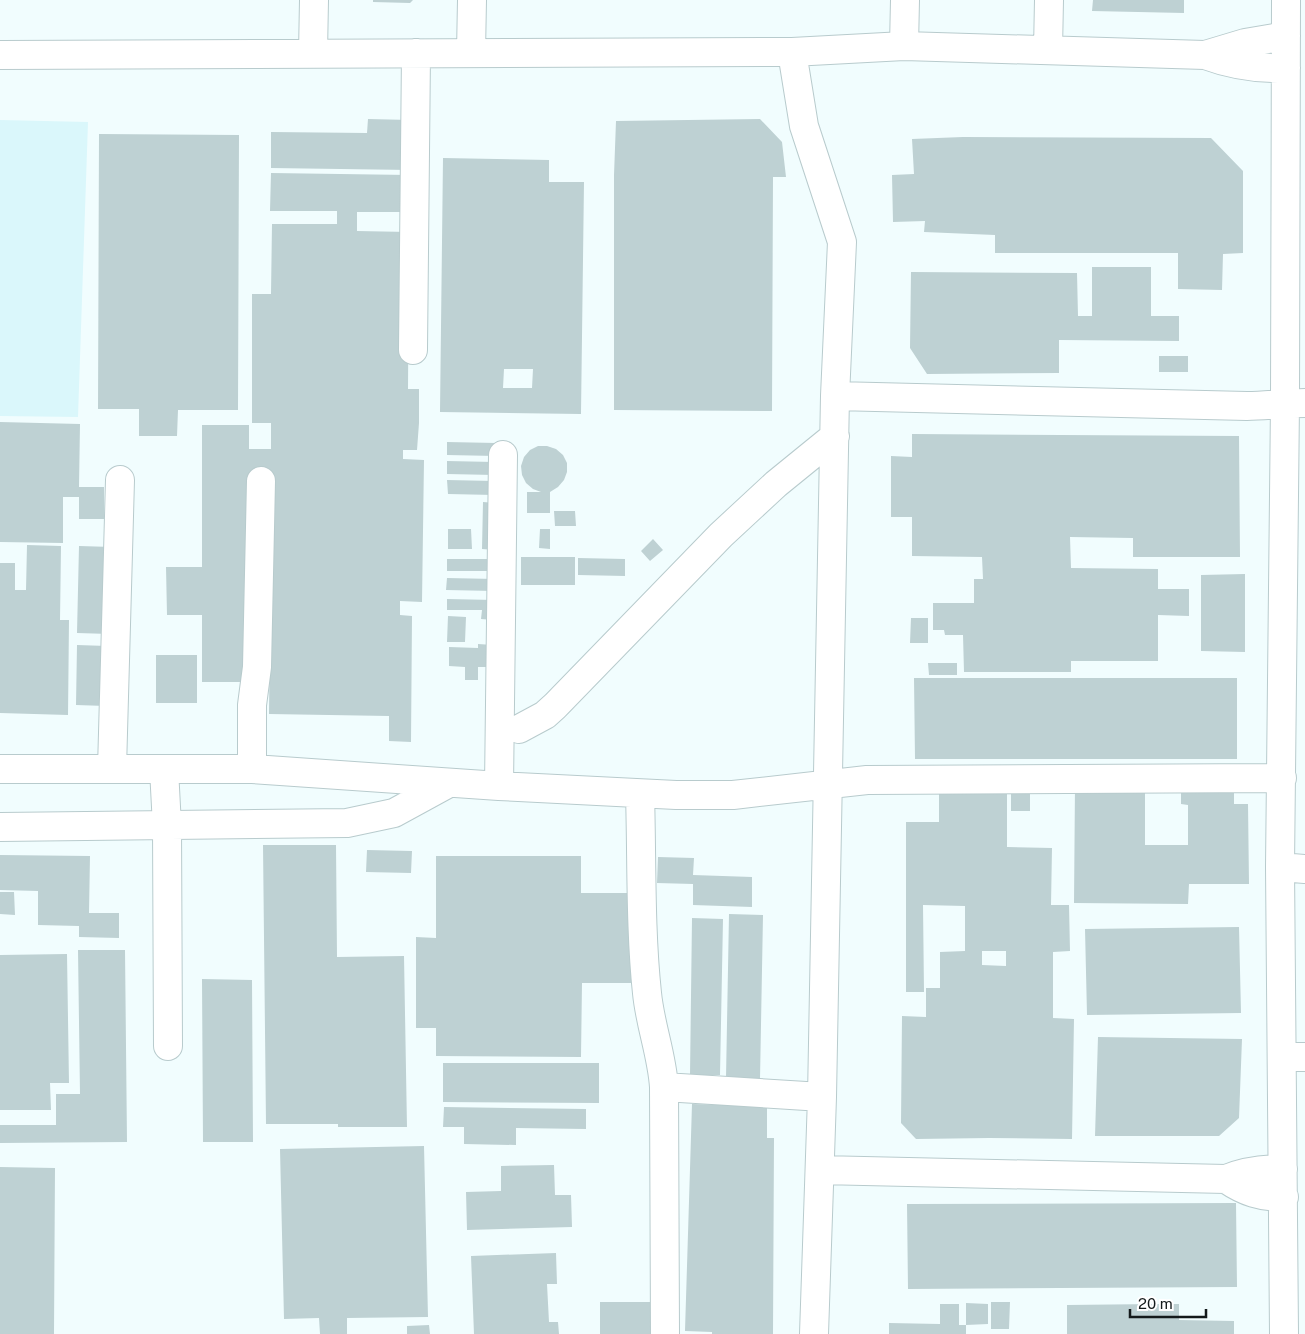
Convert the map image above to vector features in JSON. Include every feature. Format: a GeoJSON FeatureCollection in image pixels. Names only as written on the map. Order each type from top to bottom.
{"type":"FeatureCollection","features":[{"type":"Feature","properties":{"kind":"street"},"geometry":{"type":"LineString","coordinates":[[313,53],[314,0]]}},
{"type":"Feature","properties":{"kind":"street"},"geometry":{"type":"LineString","coordinates":[[471,52],[472,0]]}},
{"type":"Feature","properties":{"kind":"street"},"geometry":{"type":"LineString","coordinates":[[904,0],[904,46]]}},
{"type":"Feature","properties":{"kind":"street"},"geometry":{"type":"LineString","coordinates":[[1048,50],[1049,0]]}},
{"type":"Feature","properties":{"kind":"street"},"geometry":{"type":"LineString","coordinates":[[1205,55],[1245,43],[1291,15]]}},
{"type":"Feature","properties":{"kind":"street"},"geometry":{"type":"LineString","coordinates":[[1284,1334],[1283,1170],[1294,1057],[1293,868],[1282,778],[1294,656],[1295,403],[1286,68],[1291,15]]}},
{"type":"Feature","properties":{"kind":"street"},"geometry":{"type":"LineString","coordinates":[[0,55],[792,52],[904,46],[1205,55],[1245,66],[1266,69],[1286,68]]}},
{"type":"Feature","properties":{"kind":"street"},"geometry":{"type":"LineString","coordinates":[[792,52],[804,126],[842,242],[835,396],[829,784],[820,1170],[814,1334]]}},
{"type":"Feature","properties":{"kind":"street"},"geometry":{"type":"LineString","coordinates":[[413,350],[416,53]]}},
{"type":"Feature","properties":{"kind":"street"},"geometry":{"type":"LineString","coordinates":[[835,396],[1248,406],[1295,403]]}},
{"type":"Feature","properties":{"kind":"street"},"geometry":{"type":"LineString","coordinates":[[519,729],[540,718],[555,706],[721,535],[776,484],[835,436]]}},
{"type":"Feature","properties":{"kind":"street"},"geometry":{"type":"LineString","coordinates":[[499,786],[503,455]]}},
{"type":"Feature","properties":{"kind":"street"},"geometry":{"type":"LineString","coordinates":[[112,769],[120,480]]}},
{"type":"Feature","properties":{"kind":"street"},"geometry":{"type":"LineString","coordinates":[[252,769],[252,705],[257,667],[261,481]]}},
{"type":"Feature","properties":{"kind":"street"},"geometry":{"type":"LineString","coordinates":[[0,769],[252,769],[640,794],[733,795],[867,780],[1282,778]]}},
{"type":"Feature","properties":{"kind":"street"},"geometry":{"type":"LineString","coordinates":[[164,769],[167,826],[168,1046]]}},
{"type":"Feature","properties":{"kind":"street"},"geometry":{"type":"LineString","coordinates":[[0,827],[347,823],[394,813],[449,783]]}},
{"type":"Feature","properties":{"kind":"street"},"geometry":{"type":"LineString","coordinates":[[640,794],[644,970],[650,1014],[662,1067],[664,1088],[665,1334]]}},
{"type":"Feature","properties":{"kind":"street"},"geometry":{"type":"LineString","coordinates":[[664,1088],[822,1096]]}},
{"type":"Feature","properties":{"kind":"street"},"geometry":{"type":"LineString","coordinates":[[820,1170],[1226,1179],[1260,1169],[1283,1170]]}},
{"type":"Feature","properties":{"kind":"street"},"geometry":{"type":"LineString","coordinates":[[1226,1179],[1239,1188],[1253,1194],[1268,1197],[1284,1197]]}},
{"type":"Feature","properties":{"kind":"shaded area"},"geometry":{"type":"Polygon","coordinates":[[[0,120],[88,122],[78,417],[0,416],[0,120]]]}},
{"type":"Feature","properties":{"kind":"building"},"geometry":{"type":"Polygon","coordinates":[[[373,0],[413,0],[410,3],[373,2],[373,0]]]}},
{"type":"Feature","properties":{"kind":"building"},"geometry":{"type":"Polygon","coordinates":[[[1093,0],[1184,0],[1184,13],[1092,11],[1093,0]]]}},
{"type":"Feature","properties":{"kind":"building"},"geometry":{"type":"Polygon","coordinates":[[[368,119],[410,120],[410,170],[271,168],[271,132],[367,133],[368,119]]]}},
{"type":"Feature","properties":{"kind":"building"},"geometry":{"type":"Polygon","coordinates":[[[760,119],[782,142],[786,177],[773,177],[772,411],[614,410],[614,175],[616,121],[760,119]]]}},
{"type":"Feature","properties":{"kind":"building"},"geometry":{"type":"Polygon","coordinates":[[[99,134],[239,135],[238,410],[178,410],[177,436],[139,436],[139,409],[98,409],[99,134]]]}},
{"type":"Feature","properties":{"kind":"building"},"geometry":{"type":"Polygon","coordinates":[[[963,137],[1211,138],[1243,171],[1243,253],[1223,254],[1222,290],[1178,289],[1178,253],[995,253],[995,235],[924,232],[925,221],[893,222],[892,175],[914,174],[912,139],[963,137]]]}},
{"type":"Feature","properties":{"kind":"building"},"geometry":{"type":"Polygon","coordinates":[[[443,158],[549,160],[549,182],[584,182],[581,414],[440,412],[443,158]],[[504,369],[503,388],[532,388],[533,369],[504,369]]]}},
{"type":"Feature","properties":{"kind":"building"},"geometry":{"type":"Polygon","coordinates":[[[271,173],[409,175],[409,212],[357,212],[357,231],[409,232],[408,389],[419,389],[419,423],[417,450],[403,450],[403,459],[424,460],[422,602],[400,601],[400,615],[412,616],[411,742],[389,741],[389,716],[269,714],[271,548],[250,682],[202,682],[202,615],[167,615],[166,567],[202,567],[202,425],[249,425],[249,449],[271,449],[271,423],[252,423],[252,294],[271,294],[272,224],[337,224],[337,211],[270,211],[271,173]]]}},
{"type":"Feature","properties":{"kind":"building"},"geometry":{"type":"Polygon","coordinates":[[[1092,267],[1151,267],[1151,316],[1179,316],[1179,341],[1059,340],[1059,373],[927,374],[910,348],[911,272],[1077,273],[1078,316],[1092,316],[1092,267]]]}},
{"type":"Feature","properties":{"kind":"building"},"geometry":{"type":"Polygon","coordinates":[[[1159,356],[1188,356],[1188,372],[1159,372],[1159,356]]]}},
{"type":"Feature","properties":{"kind":"building"},"geometry":{"type":"Polygon","coordinates":[[[0,422],[80,424],[79,487],[104,487],[104,519],[79,519],[79,497],[63,497],[63,543],[0,542],[0,422]]]}},
{"type":"Feature","properties":{"kind":"building"},"geometry":{"type":"Polygon","coordinates":[[[912,434],[1239,436],[1240,557],[1133,557],[1133,538],[1070,537],[1071,568],[1158,569],[1158,589],[1189,589],[1189,616],[1158,615],[1158,661],[1071,661],[1071,672],[964,672],[963,635],[945,635],[944,630],[933,630],[933,603],[974,603],[974,579],[983,579],[982,557],[912,556],[912,517],[891,517],[891,456],[912,457],[912,434]]]}},
{"type":"Feature","properties":{"kind":"building"},"geometry":{"type":"Polygon","coordinates":[[[447,442],[496,443],[496,456],[447,455],[447,442]]]}},
{"type":"Feature","properties":{"kind":"building"},"geometry":{"type":"Polygon","coordinates":[[[538,446],[556,449],[563,455],[567,463],[567,472],[564,480],[550,492],[550,513],[527,513],[527,492],[541,492],[533,489],[526,483],[522,475],[521,466],[524,457],[530,450],[538,446]]]}},
{"type":"Feature","properties":{"kind":"building"},"geometry":{"type":"Polygon","coordinates":[[[447,461],[494,462],[494,475],[447,474],[447,461]]]}},
{"type":"Feature","properties":{"kind":"building"},"geometry":{"type":"Polygon","coordinates":[[[447,480],[494,481],[494,495],[448,494],[447,480]]]}},
{"type":"Feature","properties":{"kind":"building"},"geometry":{"type":"Polygon","coordinates":[[[483,502],[496,503],[495,550],[482,549],[483,502]]]}},
{"type":"Feature","properties":{"kind":"building"},"geometry":{"type":"Polygon","coordinates":[[[554,511],[575,511],[576,526],[555,526],[554,511]]]}},
{"type":"Feature","properties":{"kind":"building"},"geometry":{"type":"Polygon","coordinates":[[[448,529],[471,529],[472,549],[448,549],[448,529]]]}},
{"type":"Feature","properties":{"kind":"building"},"geometry":{"type":"Polygon","coordinates":[[[540,529],[550,529],[550,549],[539,548],[540,529]]]}},
{"type":"Feature","properties":{"kind":"building"},"geometry":{"type":"Polygon","coordinates":[[[653,539],[663,550],[650,561],[641,551],[653,539]]]}},
{"type":"Feature","properties":{"kind":"building"},"geometry":{"type":"Polygon","coordinates":[[[27,545],[61,546],[60,620],[69,620],[68,715],[0,713],[0,563],[15,563],[15,590],[26,590],[27,545]]]}},
{"type":"Feature","properties":{"kind":"building"},"geometry":{"type":"Polygon","coordinates":[[[79,546],[112,547],[110,634],[77,633],[79,546]]]}},
{"type":"Feature","properties":{"kind":"building"},"geometry":{"type":"Polygon","coordinates":[[[521,557],[575,557],[575,585],[521,585],[521,557]]]}},
{"type":"Feature","properties":{"kind":"building"},"geometry":{"type":"Polygon","coordinates":[[[578,558],[625,559],[625,576],[578,575],[578,558]]]}},
{"type":"Feature","properties":{"kind":"building"},"geometry":{"type":"Polygon","coordinates":[[[447,559],[493,559],[493,571],[447,571],[447,559]]]}},
{"type":"Feature","properties":{"kind":"building"},"geometry":{"type":"Polygon","coordinates":[[[1245,574],[1245,652],[1201,651],[1201,575],[1245,574]]]}},
{"type":"Feature","properties":{"kind":"building"},"geometry":{"type":"Polygon","coordinates":[[[447,578],[495,579],[494,591],[446,590],[447,578]]]}},
{"type":"Feature","properties":{"kind":"building"},"geometry":{"type":"Polygon","coordinates":[[[447,599],[494,600],[493,620],[481,619],[482,610],[447,610],[447,599]]]}},
{"type":"Feature","properties":{"kind":"building"},"geometry":{"type":"Polygon","coordinates":[[[448,616],[466,617],[465,642],[447,642],[448,616]]]}},
{"type":"Feature","properties":{"kind":"building"},"geometry":{"type":"Polygon","coordinates":[[[911,618],[928,618],[928,643],[910,643],[911,618]]]}},
{"type":"Feature","properties":{"kind":"building"},"geometry":{"type":"Polygon","coordinates":[[[478,644],[493,645],[493,667],[478,667],[478,680],[465,680],[465,667],[449,666],[449,647],[478,648],[478,644]]]}},
{"type":"Feature","properties":{"kind":"building"},"geometry":{"type":"Polygon","coordinates":[[[77,645],[107,646],[106,706],[76,705],[77,645]]]}},
{"type":"Feature","properties":{"kind":"building"},"geometry":{"type":"Polygon","coordinates":[[[156,655],[197,655],[197,703],[156,703],[156,655]]]}},
{"type":"Feature","properties":{"kind":"building"},"geometry":{"type":"Polygon","coordinates":[[[928,663],[957,663],[957,675],[929,675],[928,663]]]}},
{"type":"Feature","properties":{"kind":"building"},"geometry":{"type":"Polygon","coordinates":[[[914,678],[1237,678],[1237,759],[915,759],[914,678]]]}},
{"type":"Feature","properties":{"kind":"building"},"geometry":{"type":"Polygon","coordinates":[[[1075,785],[1145,786],[1145,845],[1188,845],[1188,805],[1181,804],[1181,788],[1234,787],[1234,804],[1248,804],[1249,884],[1189,884],[1188,904],[1074,903],[1075,785]]]}},
{"type":"Feature","properties":{"kind":"building"},"geometry":{"type":"Polygon","coordinates":[[[1007,787],[1007,847],[1052,848],[1051,905],[1069,905],[1070,951],[1053,952],[1053,1018],[1074,1019],[1072,1139],[916,1139],[901,1123],[902,1016],[926,1017],[926,988],[940,988],[940,952],[965,951],[965,906],[923,905],[924,992],[906,992],[906,822],[939,822],[939,793],[1007,787]],[[982,951],[982,965],[1006,966],[1006,951],[982,951]]]}},
{"type":"Feature","properties":{"kind":"building"},"geometry":{"type":"Polygon","coordinates":[[[1011,789],[1030,790],[1030,811],[1011,811],[1011,789]]]}},
{"type":"Feature","properties":{"kind":"building"},"geometry":{"type":"Polygon","coordinates":[[[263,845],[336,845],[337,957],[404,956],[407,1127],[338,1127],[338,1124],[266,1124],[263,845]]]}},
{"type":"Feature","properties":{"kind":"building"},"geometry":{"type":"Polygon","coordinates":[[[367,850],[412,851],[411,873],[366,872],[367,850]]]}},
{"type":"Feature","properties":{"kind":"building"},"geometry":{"type":"Polygon","coordinates":[[[0,855],[90,856],[89,913],[119,913],[119,938],[79,937],[79,926],[38,925],[38,891],[0,890],[0,855]]]}},
{"type":"Feature","properties":{"kind":"building"},"geometry":{"type":"Polygon","coordinates":[[[436,856],[581,856],[581,893],[632,893],[632,983],[582,983],[581,1057],[436,1056],[436,1028],[416,1028],[416,937],[436,938],[436,856]]]}},
{"type":"Feature","properties":{"kind":"building"},"geometry":{"type":"Polygon","coordinates":[[[658,857],[694,858],[693,875],[752,877],[752,907],[693,905],[693,884],[657,883],[658,857]]]}},
{"type":"Feature","properties":{"kind":"building"},"geometry":{"type":"Polygon","coordinates":[[[0,892],[14,892],[15,915],[0,914],[0,892]]]}},
{"type":"Feature","properties":{"kind":"building"},"geometry":{"type":"Polygon","coordinates":[[[729,914],[763,915],[760,1079],[726,1078],[729,914]]]}},
{"type":"Feature","properties":{"kind":"building"},"geometry":{"type":"Polygon","coordinates":[[[692,918],[723,919],[720,1075],[690,1075],[692,918]]]}},
{"type":"Feature","properties":{"kind":"building"},"geometry":{"type":"Polygon","coordinates":[[[1239,927],[1241,1013],[1087,1015],[1085,929],[1239,927]]]}},
{"type":"Feature","properties":{"kind":"building"},"geometry":{"type":"Polygon","coordinates":[[[78,950],[125,950],[127,1142],[0,1143],[0,1125],[56,1125],[56,1094],[80,1094],[78,950]]]}},
{"type":"Feature","properties":{"kind":"building"},"geometry":{"type":"Polygon","coordinates":[[[67,954],[69,1083],[50,1083],[51,1110],[0,1110],[0,955],[67,954]]]}},
{"type":"Feature","properties":{"kind":"building"},"geometry":{"type":"Polygon","coordinates":[[[202,979],[252,980],[253,1142],[203,1142],[202,979]]]}},
{"type":"Feature","properties":{"kind":"building"},"geometry":{"type":"Polygon","coordinates":[[[1098,1037],[1242,1039],[1239,1118],[1219,1136],[1095,1136],[1098,1037]]]}},
{"type":"Feature","properties":{"kind":"building"},"geometry":{"type":"Polygon","coordinates":[[[443,1063],[599,1063],[599,1103],[443,1102],[443,1063]]]}},
{"type":"Feature","properties":{"kind":"building"},"geometry":{"type":"Polygon","coordinates":[[[692,1104],[767,1106],[767,1138],[774,1138],[773,1334],[712,1334],[712,1332],[685,1331],[692,1104]]]}},
{"type":"Feature","properties":{"kind":"building"},"geometry":{"type":"Polygon","coordinates":[[[444,1107],[586,1109],[586,1129],[516,1128],[516,1145],[464,1144],[464,1127],[443,1127],[444,1107]]]}},
{"type":"Feature","properties":{"kind":"building"},"geometry":{"type":"Polygon","coordinates":[[[424,1146],[428,1317],[347,1318],[347,1334],[320,1334],[319,1318],[284,1319],[280,1149],[424,1146]]]}},
{"type":"Feature","properties":{"kind":"building"},"geometry":{"type":"Polygon","coordinates":[[[554,1165],[555,1195],[571,1195],[572,1227],[467,1230],[466,1192],[501,1191],[501,1166],[554,1165]]]}},
{"type":"Feature","properties":{"kind":"building"},"geometry":{"type":"Polygon","coordinates":[[[0,1167],[55,1168],[54,1334],[0,1334],[0,1167]]]}},
{"type":"Feature","properties":{"kind":"building"},"geometry":{"type":"Polygon","coordinates":[[[1236,1203],[1237,1287],[908,1289],[907,1204],[1236,1203]]]}},
{"type":"Feature","properties":{"kind":"building"},"geometry":{"type":"Polygon","coordinates":[[[556,1253],[557,1284],[547,1284],[549,1322],[558,1322],[559,1334],[474,1334],[471,1256],[556,1253]]]}},
{"type":"Feature","properties":{"kind":"building"},"geometry":{"type":"Polygon","coordinates":[[[600,1302],[657,1302],[657,1334],[600,1334],[600,1302]]]}},
{"type":"Feature","properties":{"kind":"building"},"geometry":{"type":"Polygon","coordinates":[[[991,1302],[1010,1302],[1009,1329],[991,1329],[991,1302]]]}},
{"type":"Feature","properties":{"kind":"building"},"geometry":{"type":"Polygon","coordinates":[[[966,1303],[988,1304],[988,1324],[966,1325],[966,1303]]]}},
{"type":"Feature","properties":{"kind":"building"},"geometry":{"type":"Polygon","coordinates":[[[940,1304],[959,1304],[959,1325],[966,1325],[966,1334],[889,1334],[889,1323],[940,1324],[940,1304]]]}},
{"type":"Feature","properties":{"kind":"building"},"geometry":{"type":"Polygon","coordinates":[[[1179,1304],[1179,1320],[1234,1321],[1234,1334],[1067,1334],[1067,1305],[1179,1304]]]}},
{"type":"Feature","properties":{"kind":"building"},"geometry":{"type":"Polygon","coordinates":[[[429,1325],[430,1334],[407,1334],[407,1326],[429,1325]]]}}]}
